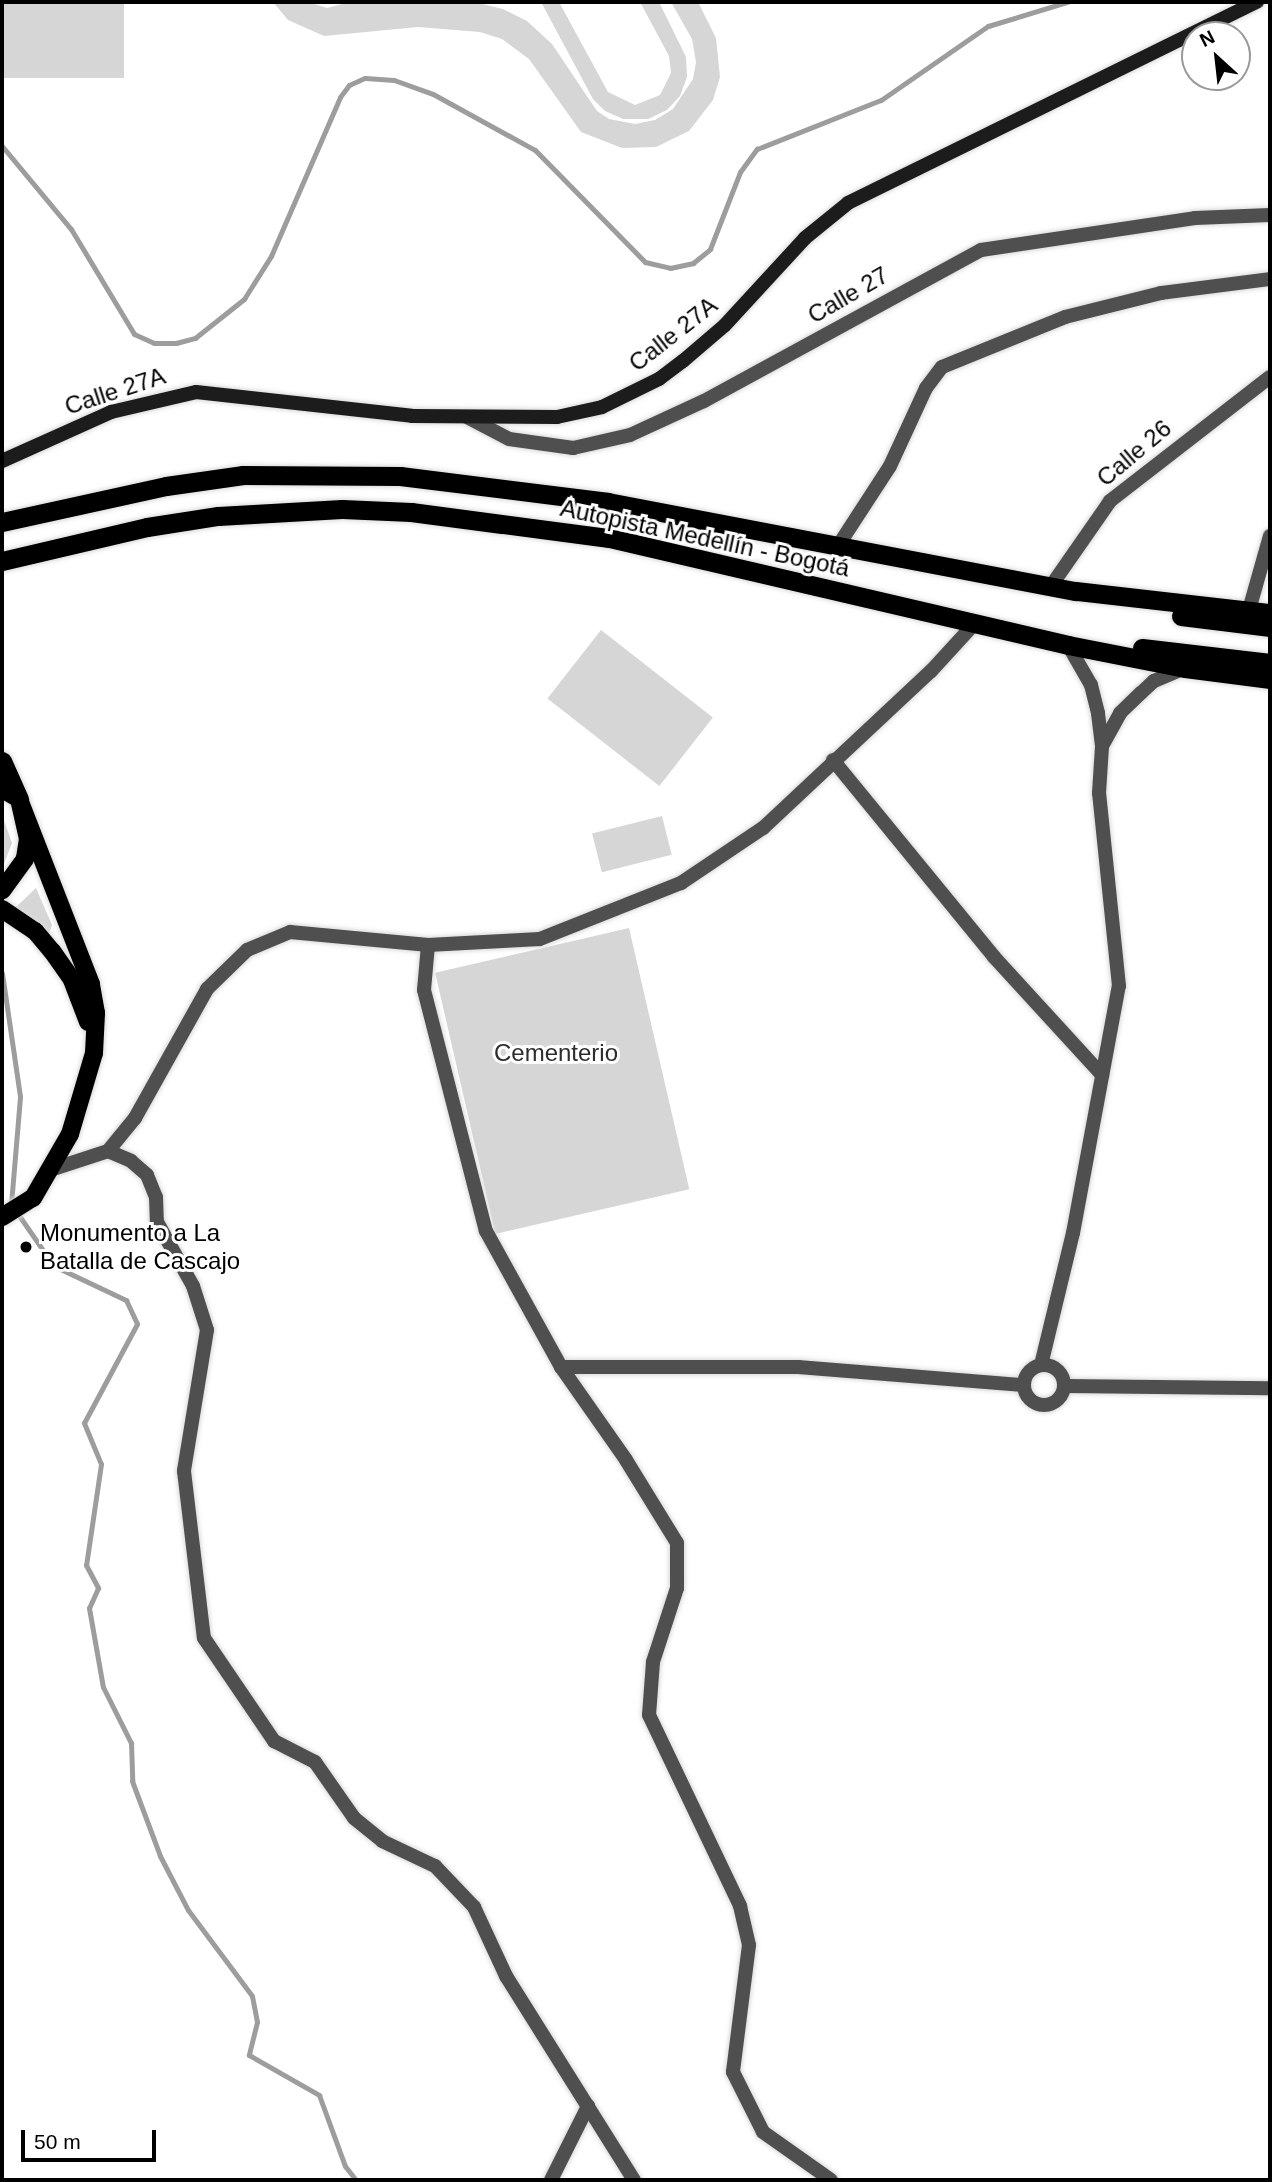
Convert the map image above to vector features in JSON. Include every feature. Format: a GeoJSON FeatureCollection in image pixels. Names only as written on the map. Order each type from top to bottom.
{"type":"FeatureCollection","features":[{"type":"Feature","properties":{"kind":"highway","name":"Autopista Medellín - Bogotá"},"geometry":{"type":"LineString","coordinates":[[2,522],[166,485],[243,475],[400,476],[608,502],[1076,591],[1270,613]]}},
{"type":"Feature","properties":{"kind":"highway","name":"Autopista Medellín - Bogotá"},"geometry":{"type":"LineString","coordinates":[[2,561],[218,516],[318,509],[411,512],[609,538],[1059,643],[1185,668],[1270,679]]}},
{"type":"Feature","properties":{"kind":"highway"},"geometry":{"type":"LineString","coordinates":[[2,572],[34,562],[50,549]]}},
{"type":"Feature","properties":{"kind":"highway"},"geometry":{"type":"LineString","coordinates":[[1076,591],[1098,606],[1270,627]]}},
{"type":"Feature","properties":{"kind":"highway"},"geometry":{"type":"LineString","coordinates":[[1059,643],[1074,639],[1270,663]]}},
{"type":"Feature","properties":{"kind":"highway"},"geometry":{"type":"LineString","coordinates":[[2,761],[19,799]]}},
{"type":"Feature","properties":{"kind":"main road","name":"Calle 27A"},"geometry":{"type":"LineString","coordinates":[[2,461],[111,412],[195,392],[377,414],[557,416],[602,407],[659,379],[725,325],[805,238],[848,204],[1257,2]]}},
{"type":"Feature","properties":{"kind":"main road"},"geometry":{"type":"LineString","coordinates":[[2,789],[19,799],[90,984],[96,1013],[94,1053],[83,1100],[53,1169],[26,1204],[5,1216]]}},
{"type":"Feature","properties":{"kind":"main road"},"geometry":{"type":"LineString","coordinates":[[2,891],[25,859],[28,839],[19,799]]}},
{"type":"Feature","properties":{"kind":"main road"},"geometry":{"type":"LineString","coordinates":[[2,909],[35,931],[72,980],[94,1053]]}},
{"type":"Feature","properties":{"kind":"street","name":"Calle 27"},"geometry":{"type":"LineString","coordinates":[[467,417],[509,439],[573,448],[630,435],[704,401],[981,250],[1169,221],[1270,215]]}},
{"type":"Feature","properties":{"kind":"street"},"geometry":{"type":"LineString","coordinates":[[838,546],[890,466],[926,387],[942,367],[1065,317],[1161,293],[1270,279]]}},
{"type":"Feature","properties":{"kind":"street","name":"Calle 26"},"geometry":{"type":"LineString","coordinates":[[1051,586],[1110,501],[1270,377]]}},
{"type":"Feature","properties":{"kind":"street"},"geometry":{"type":"LineString","coordinates":[[1249,610],[1270,536]]}},
{"type":"Feature","properties":{"kind":"street"},"geometry":{"type":"LineString","coordinates":[[53,1169],[108,1151],[135,1118],[207,989],[247,950],[290,932],[428,945],[540,939],[681,883],[763,828],[931,671],[975,623]]}},
{"type":"Feature","properties":{"kind":"street"},"geometry":{"type":"LineString","coordinates":[[1041,1365],[1073,1233],[1119,986],[1099,793],[1102,746],[1091,685],[1059,643]]}},
{"type":"Feature","properties":{"kind":"street"},"geometry":{"type":"LineString","coordinates":[[1102,746],[1120,713],[1141,693],[1154,681],[1185,668]]}},
{"type":"Feature","properties":{"kind":"street"},"geometry":{"type":"LineString","coordinates":[[834,760],[994,957],[1102,1075]]}},
{"type":"Feature","properties":{"kind":"street"},"geometry":{"type":"LineString","coordinates":[[428,945],[424,990],[486,1231],[561,1367],[659,1510],[680,1554],[677,1588],[653,1662],[649,1715],[740,1906],[749,1945],[733,2072],[763,2132],[831,2180]]}},
{"type":"Feature","properties":{"kind":"street"},"geometry":{"type":"LineString","coordinates":[[108,1151],[131,1161],[147,1175],[156,1197],[162,1234],[193,1286],[207,1330],[184,1471],[204,1638],[274,1741],[315,1762],[354,1818],[382,1841],[435,1866],[474,1907],[506,1976],[634,2180]]}},
{"type":"Feature","properties":{"kind":"street"},"geometry":{"type":"LineString","coordinates":[[1041,1365],[1060,1372],[1065,1385],[1059,1399],[1040,1405],[1028,1398],[1023,1384],[1028,1371],[1041,1365]]}},
{"type":"Feature","properties":{"kind":"street"},"geometry":{"type":"LineString","coordinates":[[561,1367],[798,1367],[1023,1384]]}},
{"type":"Feature","properties":{"kind":"street"},"geometry":{"type":"LineString","coordinates":[[1065,1385],[1270,1388]]}},
{"type":"Feature","properties":{"kind":"street"},"geometry":{"type":"LineString","coordinates":[[551,2180],[588,2106]]}},
{"type":"Feature","properties":{"kind":"green space"},"geometry":{"type":"Polygon","coordinates":[[[2,2],[124,2],[124,78],[2,78],[2,2]]]}},
{"type":"Feature","properties":{"kind":"green space"},"geometry":{"type":"Polygon","coordinates":[[[273,2],[308,2],[327,8],[350,2],[474,2],[503,9],[527,21],[552,44],[597,111],[609,119],[635,124],[655,120],[673,109],[693,79],[696,62],[692,39],[671,2],[698,2],[716,38],[720,77],[713,100],[689,131],[656,147],[622,148],[581,132],[529,59],[502,39],[480,32],[418,27],[324,36],[288,20],[273,2]]]}},
{"type":"Feature","properties":{"kind":"green space"},"geometry":{"type":"Polygon","coordinates":[[[541,2],[559,2],[608,92],[635,105],[660,95],[671,73],[669,56],[640,2],[659,2],[686,57],[687,77],[680,96],[667,110],[648,119],[623,119],[605,111],[593,99],[541,2]]]}},
{"type":"Feature","properties":{"kind":"green space"},"geometry":{"type":"Polygon","coordinates":[[[601,630],[713,717],[659,786],[547,699],[601,630]]]}},
{"type":"Feature","properties":{"kind":"green space"},"geometry":{"type":"Polygon","coordinates":[[[2,815],[12,843],[2,869],[2,815]]]}},
{"type":"Feature","properties":{"kind":"green space"},"geometry":{"type":"Polygon","coordinates":[[[662,816],[672,855],[602,872],[592,833],[662,816]]]}},
{"type":"Feature","properties":{"kind":"green space"},"geometry":{"type":"Polygon","coordinates":[[[36,888],[52,925],[49,934],[16,907],[36,888]]]}},
{"type":"Feature","properties":{"kind":"green space","name":"Cementerio"},"geometry":{"type":"Polygon","coordinates":[[[629,928],[689,1189],[495,1234],[435,973],[629,928]]]}},
{"type":"Feature","properties":{"kind":"waterway"},"geometry":{"type":"LineString","coordinates":[[2,146],[71,229],[134,334],[154,343],[176,343],[195,338],[244,299],[271,256],[340,97],[349,85],[365,78],[394,80],[433,94],[535,150],[645,262],[670,268],[693,263],[710,249],[740,172],[757,149],[881,100],[988,26],[1067,2]]}},
{"type":"Feature","properties":{"kind":"waterway"},"geometry":{"type":"LineString","coordinates":[[2,973],[20,1097],[11,1204],[54,1266],[126,1300],[137,1324],[84,1423],[101,1464],[86,1565],[98,1588],[89,1608],[103,1687],[131,1743],[132,1781],[160,1856],[188,1910],[252,1996],[257,2022],[249,2055],[319,2095],[345,2166],[356,2180]]}},
{"type":"Feature","properties":{"kind":"place","name":"Monumento a La Batalla de Cascajo"},"geometry":{"type":"Point","coordinates":[26,1247]}}]}
